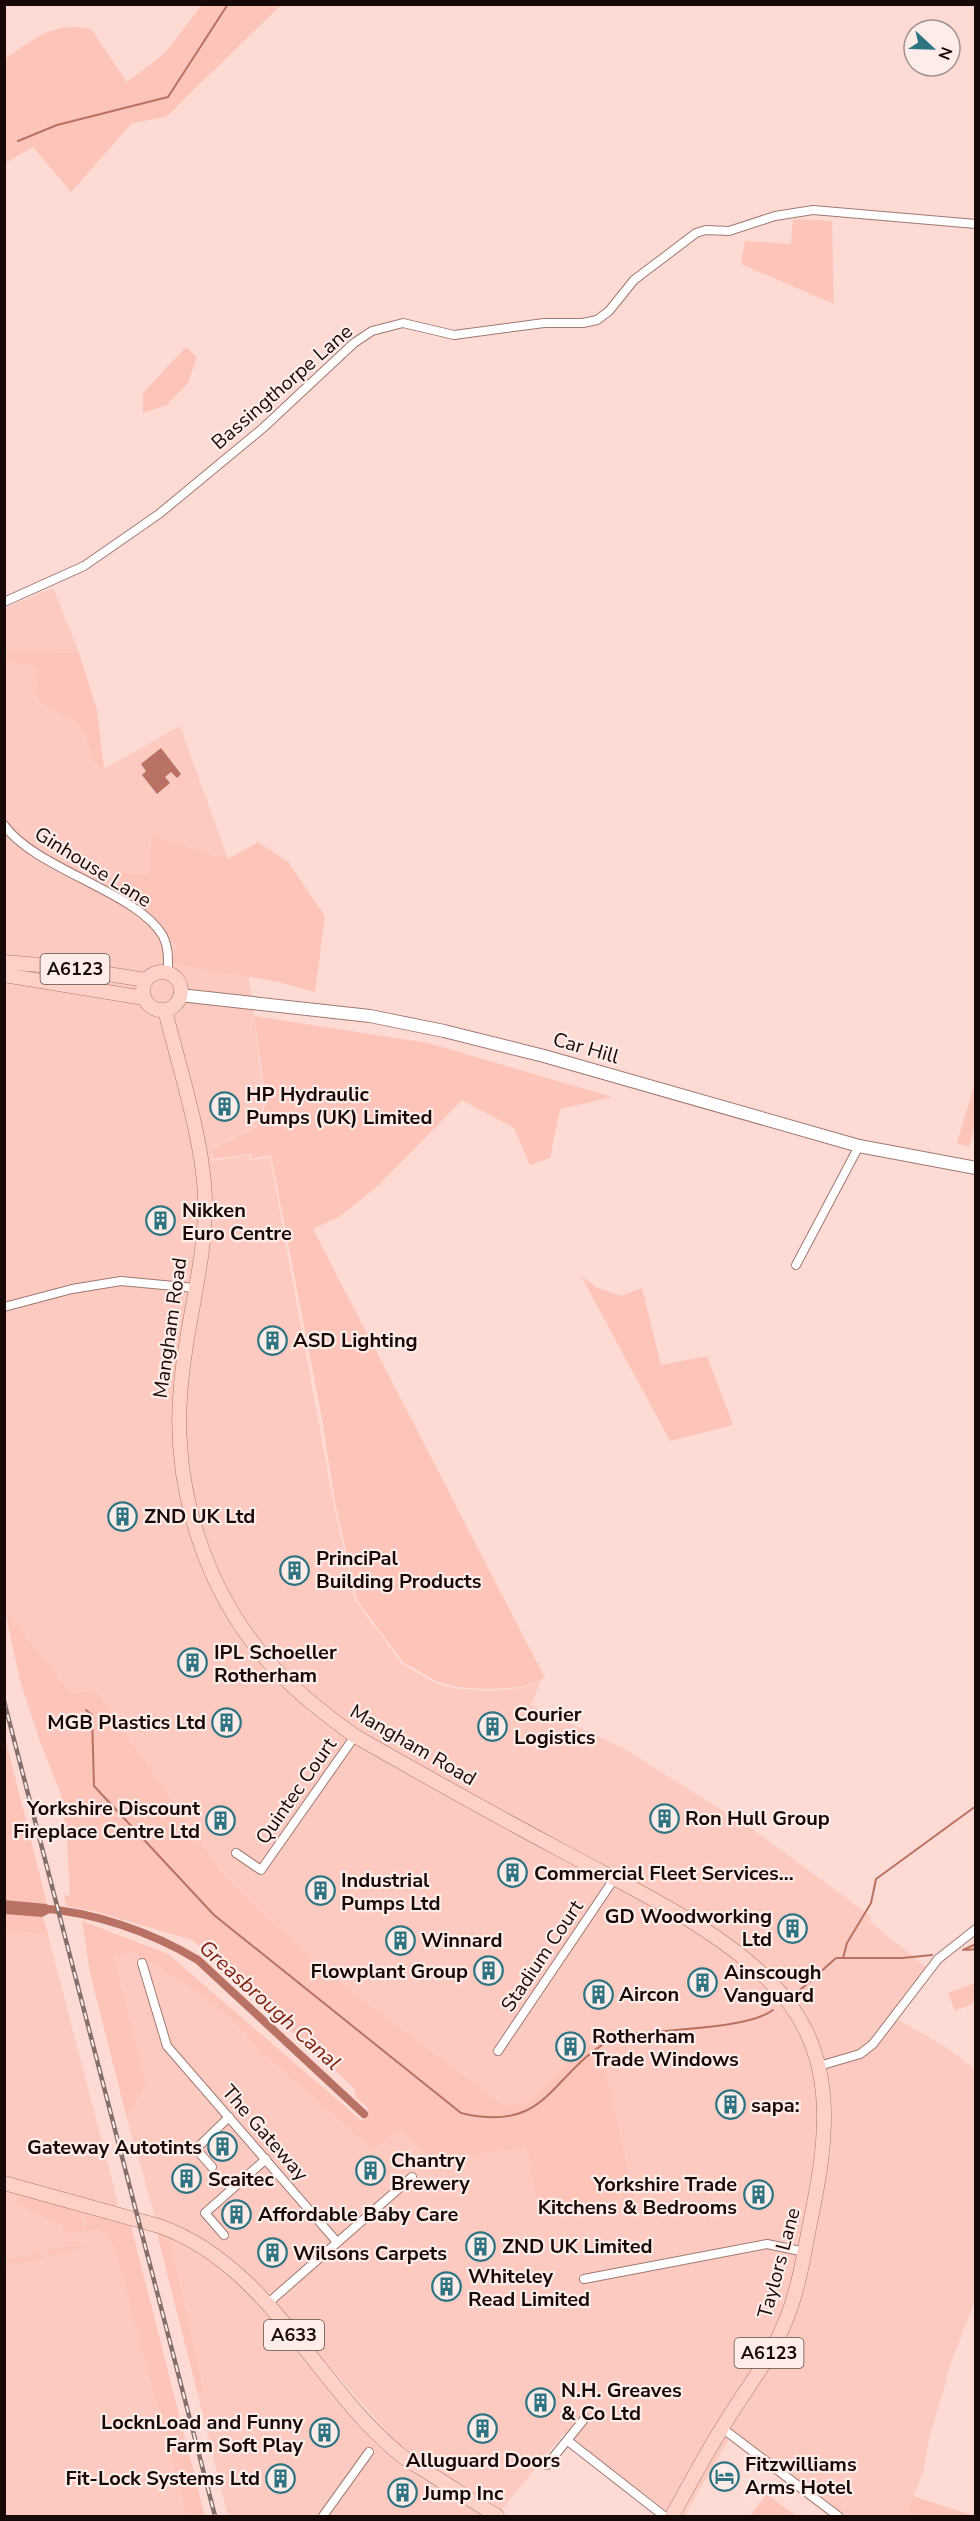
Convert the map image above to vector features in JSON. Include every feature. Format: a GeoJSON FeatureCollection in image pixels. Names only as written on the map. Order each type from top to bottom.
{"type":"FeatureCollection","features":[{"type":"Feature","properties":{"kind":"main road","name":"A6123"},"geometry":{"type":"LineString","coordinates":[[4,962],[63,967],[146,980],[156,973],[168,973]]}},
{"type":"Feature","properties":{"kind":"main road"},"geometry":{"type":"LineString","coordinates":[[165,1010],[175,1005],[180,995],[180,984],[168,973]]}},
{"type":"Feature","properties":{"kind":"main road","name":"A6123"},"geometry":{"type":"LineString","coordinates":[[4,975],[144,998],[153,1008],[165,1010]]}},
{"type":"Feature","properties":{"kind":"main road"},"geometry":{"type":"LineString","coordinates":[[144,998],[146,980]]}},
{"type":"Feature","properties":{"kind":"main road","name":"Car Hill"},"geometry":{"type":"LineString","coordinates":[[180,995],[370,1016],[444,1031],[544,1056],[859,1146],[975,1168]]}},
{"type":"Feature","properties":{"kind":"main road","name":"Mangham Road"},"geometry":{"type":"LineString","coordinates":[[165,1010],[202,1168],[205,1201],[195,1288],[180,1384],[182,1468],[194,1528],[216,1583],[252,1640],[275,1668],[300,1693],[355,1736],[714,1937],[769,1980],[789,2002],[807,2033],[819,2066],[825,2106],[821,2170]]}},
{"type":"Feature","properties":{"kind":"main road","name":"Taylors Lane"},"geometry":{"type":"LineString","coordinates":[[672,2517],[784,2325],[805,2252],[821,2170]]}},
{"type":"Feature","properties":{"kind":"main road","name":"A633"},"geometry":{"type":"LineString","coordinates":[[4,2174],[64,2201]]}},
{"type":"Feature","properties":{"kind":"main road","name":"A633"},"geometry":{"type":"LineString","coordinates":[[4,2183],[180,2234],[223,2264],[267,2304],[351,2404],[397,2452],[497,2517]]}},
{"type":"Feature","properties":{"kind":"street","name":"Bassingthorpe Lane"},"geometry":{"type":"LineString","coordinates":[[4,602],[64,577],[135,532],[185,494],[263,428],[361,338],[379,327],[414,324],[454,335],[544,323],[583,323],[597,320],[609,311],[634,280],[696,233],[705,230],[729,231],[775,216],[813,210],[975,224]]}},
{"type":"Feature","properties":{"kind":"street","name":"Ginhouse Lane"},"geometry":{"type":"LineString","coordinates":[[4,825],[11,834],[30,847],[142,914],[162,935],[168,949],[168,973]]}},
{"type":"Feature","properties":{"kind":"street"},"geometry":{"type":"LineString","coordinates":[[796,1265],[859,1146]]}},
{"type":"Feature","properties":{"kind":"street"},"geometry":{"type":"LineString","coordinates":[[4,1307],[72,1289],[121,1281],[195,1288]]}},
{"type":"Feature","properties":{"kind":"street","name":"Quintec Court"},"geometry":{"type":"LineString","coordinates":[[236,1853],[261,1870],[355,1736]]}},
{"type":"Feature","properties":{"kind":"street","name":"Stadium Court"},"geometry":{"type":"LineString","coordinates":[[498,2051],[614,1879]]}},
{"type":"Feature","properties":{"kind":"street"},"geometry":{"type":"LineString","coordinates":[[819,2066],[860,2054],[873,2044],[931,1967],[975,1929]]}},
{"type":"Feature","properties":{"kind":"street","name":"The Gateway"},"geometry":{"type":"LineString","coordinates":[[142,1963],[167,2046],[337,2242]]}},
{"type":"Feature","properties":{"kind":"street"},"geometry":{"type":"LineString","coordinates":[[212,2167],[196,2149],[229,2117]]}},
{"type":"Feature","properties":{"kind":"street"},"geometry":{"type":"LineString","coordinates":[[224,2235],[205,2213],[266,2159]]}},
{"type":"Feature","properties":{"kind":"street"},"geometry":{"type":"LineString","coordinates":[[267,2304],[412,2177]]}},
{"type":"Feature","properties":{"kind":"street"},"geometry":{"type":"LineString","coordinates":[[585,2279],[767,2244],[805,2252]]}},
{"type":"Feature","properties":{"kind":"street"},"geometry":{"type":"LineString","coordinates":[[547,2465],[585,2418]]}},
{"type":"Feature","properties":{"kind":"street"},"geometry":{"type":"LineString","coordinates":[[722,2428],[838,2517]]}},
{"type":"Feature","properties":{"kind":"street"},"geometry":{"type":"LineString","coordinates":[[568,2441],[664,2517]]}},
{"type":"Feature","properties":{"kind":"street"},"geometry":{"type":"LineString","coordinates":[[323,2517],[369,2452]]}},
{"type":"Feature","properties":{"kind":"shaded area"},"geometry":{"type":"Polygon","coordinates":[[[202,5],[281,5],[166,117],[132,123],[71,192],[33,147],[5,163],[5,59],[35,39],[55,30],[78,27],[91,29],[127,82],[164,54],[202,5]]]}},
{"type":"Feature","properties":{"kind":"shaded area"},"geometry":{"type":"Polygon","coordinates":[[[793,219],[832,221],[834,304],[741,264],[745,241],[791,244],[793,219]]]}},
{"type":"Feature","properties":{"kind":"shaded area"},"geometry":{"type":"Polygon","coordinates":[[[186,347],[197,357],[188,383],[167,405],[143,413],[143,393],[186,347]]]}},
{"type":"Feature","properties":{"kind":"shaded area"},"geometry":{"type":"Polygon","coordinates":[[[53,588],[79,653],[5,651],[5,608],[53,588]]]}},
{"type":"Feature","properties":{"kind":"shaded area"},"geometry":{"type":"Polygon","coordinates":[[[5,651],[79,653],[97,710],[104,769],[93,761],[86,738],[76,723],[38,702],[35,666],[5,662],[5,651]]]}},
{"type":"Feature","properties":{"kind":"shaded area"},"geometry":{"type":"Polygon","coordinates":[[[5,662],[35,666],[38,702],[67,716],[87,735],[93,761],[104,769],[180,726],[228,859],[151,836],[151,873],[134,875],[118,870],[149,916],[176,946],[172,963],[249,976],[264,1102],[258,1125],[213,1148],[212,1161],[249,1155],[250,1161],[270,1157],[333,1501],[355,1600],[402,1664],[437,1684],[458,1689],[489,1691],[522,1688],[541,1680],[531,1705],[623,1748],[755,1831],[872,1917],[869,1921],[926,1967],[890,2015],[944,2046],[975,2069],[976,2298],[952,2360],[930,2435],[922,2476],[907,2510],[923,2516],[828,2516],[729,2440],[684,2516],[674,2516],[564,2433],[501,2511],[400,2446],[283,2315],[269,2326],[301,2353],[377,2446],[403,2466],[483,2516],[228,2516],[197,2391],[204,2389],[169,2236],[156,2230],[154,2213],[127,2119],[146,2083],[114,1955],[133,1952],[186,1984],[231,2018],[259,2050],[373,2149],[399,2127],[436,2162],[527,2147],[635,2196],[598,2038],[569,2061],[530,2101],[502,2105],[312,1961],[221,1872],[95,1689],[71,1693],[5,1611],[5,662]]]}},
{"type":"Feature","properties":{"kind":"shaded area"},"geometry":{"type":"Polygon","coordinates":[[[161,748],[181,774],[177,778],[171,772],[165,777],[170,783],[157,794],[142,775],[146,771],[141,764],[161,748]]]}},
{"type":"Feature","properties":{"kind":"shaded area"},"geometry":{"type":"Polygon","coordinates":[[[151,836],[228,859],[258,842],[288,862],[325,916],[315,992],[278,982],[172,963],[176,946],[149,916],[109,884],[118,870],[134,875],[150,873],[151,836]]]}},
{"type":"Feature","properties":{"kind":"shaded area"},"geometry":{"type":"Polygon","coordinates":[[[254,1016],[428,1043],[612,1097],[560,1109],[550,1158],[530,1165],[514,1128],[462,1100],[379,1185],[339,1217],[313,1229],[545,1678],[522,1687],[489,1689],[457,1687],[438,1682],[403,1662],[357,1600],[335,1502],[322,1419],[271,1155],[252,1159],[250,1154],[213,1159],[213,1149],[258,1126],[266,1102],[254,1016]]]}},
{"type":"Feature","properties":{"kind":"shaded area"},"geometry":{"type":"Polygon","coordinates":[[[975,1082],[975,1125],[969,1147],[957,1143],[975,1082]]]}},
{"type":"Feature","properties":{"kind":"shaded area"},"geometry":{"type":"Polygon","coordinates":[[[581,1276],[598,1288],[621,1296],[642,1288],[661,1365],[707,1356],[733,1425],[670,1441],[581,1276]]]}},
{"type":"Feature","properties":{"kind":"shaded area"},"geometry":{"type":"Polygon","coordinates":[[[5,1611],[71,1693],[95,1689],[221,1872],[312,1961],[502,2105],[530,2101],[569,2061],[598,2038],[635,2196],[539,2215],[527,2147],[436,2162],[399,2128],[374,2150],[259,2050],[231,2018],[186,1984],[133,1952],[114,1956],[146,2083],[127,2119],[90,1973],[82,1921],[168,1954],[362,2121],[367,2116],[368,2108],[356,2097],[354,2088],[192,1940],[94,1911],[66,1906],[64,1895],[70,1896],[67,1840],[60,1792],[40,1742],[20,1680],[5,1611]]]}},
{"type":"Feature","properties":{"kind":"shaded area"},"geometry":{"type":"Polygon","coordinates":[[[5,1737],[47,1904],[5,1900],[5,1737]]]}},
{"type":"Feature","properties":{"kind":"shaded area"},"geometry":{"type":"Polygon","coordinates":[[[4,1767],[118,2203],[108,2220],[187,2516],[5,2516],[4,1767]]]}},
{"type":"Feature","properties":{"kind":"shaded area"},"geometry":{"type":"Polygon","coordinates":[[[4,1900],[47,1904],[50,1913],[42,1917],[5,1914],[4,1900]]]}},
{"type":"Feature","properties":{"kind":"shaded area"},"geometry":{"type":"Polygon","coordinates":[[[4,1914],[42,1917],[48,1934],[5,1931],[4,1914]]]}},
{"type":"Feature","properties":{"kind":"shaded area"},"geometry":{"type":"Polygon","coordinates":[[[975,1983],[975,2003],[955,2011],[948,1993],[975,1983]]]}},
{"type":"Feature","properties":{"kind":"shaded area"},"geometry":{"type":"Polygon","coordinates":[[[22,2193],[79,2212],[83,2227],[87,2225],[84,2214],[131,2226],[205,2516],[187,2516],[115,2248],[107,2233],[95,2229],[66,2234],[62,2232],[65,2226],[16,2203],[22,2193]]]}},
{"type":"Feature","properties":{"kind":"shaded area"},"geometry":{"type":"Polygon","coordinates":[[[156,2230],[169,2236],[204,2390],[197,2391],[156,2230]]]}},
{"type":"Feature","properties":{"kind":"shaded area"},"geometry":{"type":"Polygon","coordinates":[[[65,2246],[86,2246],[49,2256],[46,2250],[65,2246]]]}},
{"type":"Feature","properties":{"kind":"shaded area"},"geometry":{"type":"Polygon","coordinates":[[[39,2252],[44,2257],[5,2267],[5,2261],[39,2252]]]}},
{"type":"Feature","properties":{"kind":"shaded area"},"geometry":{"type":"Polygon","coordinates":[[[767,2494],[796,2516],[750,2516],[767,2494]]]}},
{"type":"Feature","properties":{"kind":"shaded area"},"geometry":{"type":"Polygon","coordinates":[[[913,2496],[975,2516],[923,2516],[907,2511],[913,2496]]]}},
{"type":"Feature","properties":{"kind":"waterway"},"geometry":{"type":"LineString","coordinates":[[18,141],[57,125],[168,97],[228,4]]}},
{"type":"Feature","properties":{"kind":"waterway"},"geometry":{"type":"LineString","coordinates":[[86,1710],[92,1715],[94,1786],[214,1915],[461,2113],[491,2117],[514,2115],[532,2107],[547,2096],[594,2051],[619,2036],[730,2024],[747,2021],[773,2010]]}},
{"type":"Feature","properties":{"kind":"waterway"},"geometry":{"type":"LineString","coordinates":[[843,1958],[847,1943],[871,1903],[876,1879],[976,1806]]}},
{"type":"Feature","properties":{"kind":"waterway","name":"Greasbrough Canal"},"geometry":{"type":"LineString","coordinates":[[39,1908],[80,1914],[122,1925],[142,1932],[198,1960],[364,2114]]}},
{"type":"Feature","properties":{"kind":"waterway"},"geometry":{"type":"LineString","coordinates":[[963,1950],[976,1944]]}},
{"type":"Feature","properties":{"kind":"waterway"},"geometry":{"type":"LineString","coordinates":[[966,1950],[976,1949]]}},
{"type":"Feature","properties":{"kind":"waterway"},"geometry":{"type":"LineString","coordinates":[[799,1991],[836,1958],[902,1958],[932,1955]]}},
{"type":"Feature","properties":{"kind":"railway"},"geometry":{"type":"LineString","coordinates":[[4,1701],[215,2516]]}},
{"type":"Feature","properties":{"kind":"place","name":"HP Hydraulic Pumps (UK) Limited"},"geometry":{"type":"Point","coordinates":[225,1106]}},
{"type":"Feature","properties":{"kind":"place","name":"Nikken Euro Centre"},"geometry":{"type":"Point","coordinates":[161,1221]}},
{"type":"Feature","properties":{"kind":"place","name":"ASD Lighting"},"geometry":{"type":"Point","coordinates":[272,1340]}},
{"type":"Feature","properties":{"kind":"place","name":"ZND UK Ltd"},"geometry":{"type":"Point","coordinates":[123,1516]}},
{"type":"Feature","properties":{"kind":"place","name":"PrinciPal Building Products"},"geometry":{"type":"Point","coordinates":[295,1570]}},
{"type":"Feature","properties":{"kind":"place","name":"IPL Schoeller Rotherham"},"geometry":{"type":"Point","coordinates":[193,1663]}},
{"type":"Feature","properties":{"kind":"place","name":"MGB Plastics Ltd"},"geometry":{"type":"Point","coordinates":[227,1722]}},
{"type":"Feature","properties":{"kind":"place","name":"Courier Logistics"},"geometry":{"type":"Point","coordinates":[493,1726]}},
{"type":"Feature","properties":{"kind":"place","name":"Ron Hull Group"},"geometry":{"type":"Point","coordinates":[664,1818]}},
{"type":"Feature","properties":{"kind":"place","name":"Yorkshire Discount Fireplace Centre Ltd"},"geometry":{"type":"Point","coordinates":[221,1820]}},
{"type":"Feature","properties":{"kind":"place","name":"Commercial Fleet Services..."},"geometry":{"type":"Point","coordinates":[513,1873]}},
{"type":"Feature","properties":{"kind":"place","name":"Industrial Pumps Ltd"},"geometry":{"type":"Point","coordinates":[320,1891]}},
{"type":"Feature","properties":{"kind":"place","name":"GD Woodworking Ltd"},"geometry":{"type":"Point","coordinates":[793,1928]}},
{"type":"Feature","properties":{"kind":"place","name":"Winnard"},"geometry":{"type":"Point","coordinates":[400,1940]}},
{"type":"Feature","properties":{"kind":"place","name":"Flowplant Group"},"geometry":{"type":"Point","coordinates":[489,1971]}},
{"type":"Feature","properties":{"kind":"place","name":"Ainscough Vanguard"},"geometry":{"type":"Point","coordinates":[703,1983]}},
{"type":"Feature","properties":{"kind":"place","name":"Aircon"},"geometry":{"type":"Point","coordinates":[598,1994]}},
{"type":"Feature","properties":{"kind":"place","name":"Rotherham Trade Windows"},"geometry":{"type":"Point","coordinates":[571,2047]}},
{"type":"Feature","properties":{"kind":"place","name":"sapa:"},"geometry":{"type":"Point","coordinates":[730,2105]}},
{"type":"Feature","properties":{"kind":"place","name":"Gateway Autotints"},"geometry":{"type":"Point","coordinates":[223,2147]}},
{"type":"Feature","properties":{"kind":"place","name":"Chantry Brewery"},"geometry":{"type":"Point","coordinates":[370,2171]}},
{"type":"Feature","properties":{"kind":"place","name":"Scaitec"},"geometry":{"type":"Point","coordinates":[187,2179]}},
{"type":"Feature","properties":{"kind":"place","name":"Yorkshire Trade Kitchens & Bedrooms"},"geometry":{"type":"Point","coordinates":[758,2195]}},
{"type":"Feature","properties":{"kind":"place","name":"Affordable Baby Care"},"geometry":{"type":"Point","coordinates":[237,2214]}},
{"type":"Feature","properties":{"kind":"place","name":"ZND UK Limited"},"geometry":{"type":"Point","coordinates":[481,2246]}},
{"type":"Feature","properties":{"kind":"place","name":"Wilsons Carpets"},"geometry":{"type":"Point","coordinates":[272,2253]}},
{"type":"Feature","properties":{"kind":"place","name":"Whiteley Read Limited"},"geometry":{"type":"Point","coordinates":[447,2287]}},
{"type":"Feature","properties":{"kind":"place","name":"N.H. Greaves & Co Ltd"},"geometry":{"type":"Point","coordinates":[540,2402]}},
{"type":"Feature","properties":{"kind":"place","name":"Alluguard Doors"},"geometry":{"type":"Point","coordinates":[483,2429]}},
{"type":"Feature","properties":{"kind":"place","name":"LocknLoad and Funny Farm Soft Play"},"geometry":{"type":"Point","coordinates":[324,2433]}},
{"type":"Feature","properties":{"kind":"place","name":"Fitzwilliams Arms Hotel"},"geometry":{"type":"Point","coordinates":[724,2476]}},
{"type":"Feature","properties":{"kind":"place","name":"Fit-Lock Systems Ltd"},"geometry":{"type":"Point","coordinates":[281,2478]}},
{"type":"Feature","properties":{"kind":"place","name":"Jump Inc"},"geometry":{"type":"Point","coordinates":[402,2493]}}]}
